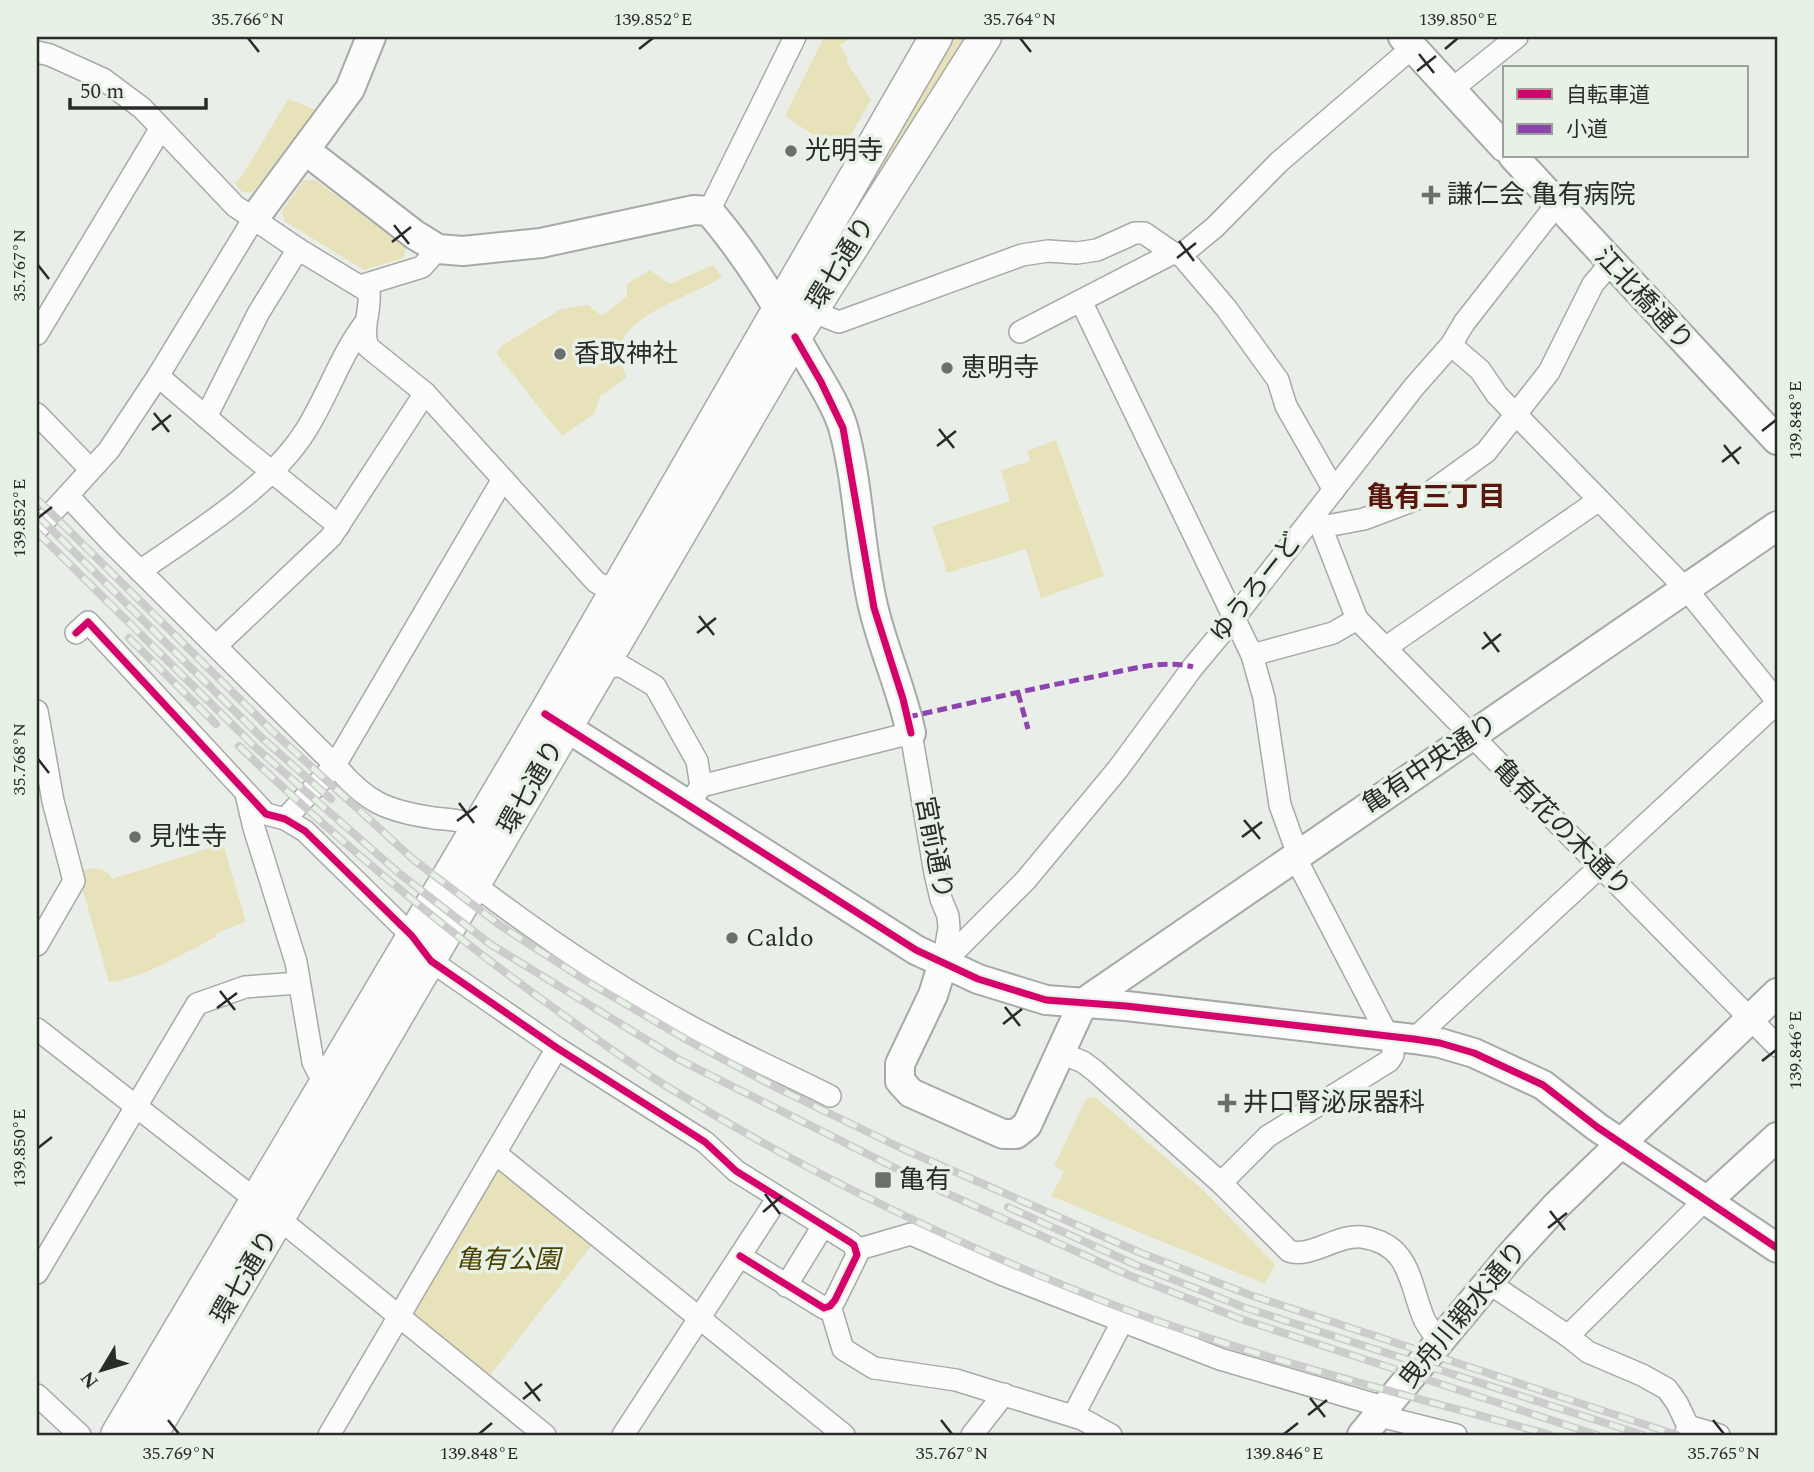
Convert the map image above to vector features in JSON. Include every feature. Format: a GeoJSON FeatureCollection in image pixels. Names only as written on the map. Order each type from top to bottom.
{"type":"FeatureCollection","features":[{"type":"Feature","properties":{"kind":"main road","name":"環七通り"},"geometry":{"type":"LineString","coordinates":[[117,1435],[431,961],[475,885],[556,720],[614,592],[936,37]]}},
{"type":"Feature","properties":{"kind":"main road","name":"環七通り"},"geometry":{"type":"LineString","coordinates":[[151,1435],[268,1209],[326,1082],[476,828],[556,720],[601,667],[803,324],[985,37]]}},
{"type":"Feature","properties":{"kind":"street"},"geometry":{"type":"LineString","coordinates":[[37,529],[109,450],[158,376],[253,220],[350,89],[371,37]]}},
{"type":"Feature","properties":{"kind":"street"},"geometry":{"type":"LineString","coordinates":[[709,211],[795,37]]}},
{"type":"Feature","properties":{"kind":"street"},"geometry":{"type":"LineString","coordinates":[[1451,90],[1517,37]]}},
{"type":"Feature","properties":{"kind":"street"},"geometry":{"type":"LineString","coordinates":[[1020,332],[1177,254],[1215,227],[1279,162],[1408,42],[1503,146]]}},
{"type":"Feature","properties":{"kind":"street"},"geometry":{"type":"LineString","coordinates":[[37,52],[50,55],[103,79],[142,108],[235,206],[298,249],[369,292],[370,306],[364,337],[368,347],[425,393],[596,582],[614,592]]}},
{"type":"Feature","properties":{"kind":"street"},"geometry":{"type":"LineString","coordinates":[[37,334],[161,128]]}},
{"type":"Feature","properties":{"kind":"street"},"geometry":{"type":"LineString","coordinates":[[305,150],[415,235],[438,249],[463,251],[541,243],[694,210],[709,211],[730,234],[779,309],[803,324],[839,322],[1022,255],[1048,251],[1077,253],[1097,250],[1135,233],[1144,233],[1177,254],[1226,308],[1278,380],[1286,406],[1334,490]]}},
{"type":"Feature","properties":{"kind":"street","name":"江北橋通り"},"geometry":{"type":"LineString","coordinates":[[1515,158],[1777,440]]}},
{"type":"Feature","properties":{"kind":"street","name":"ゆうろーど"},"geometry":{"type":"LineString","coordinates":[[943,963],[1025,881],[1118,769],[1179,686],[1316,522],[1334,490],[1451,345],[1464,323],[1558,204]]}},
{"type":"Feature","properties":{"kind":"street"},"geometry":{"type":"LineString","coordinates":[[206,417],[258,312],[298,249]]}},
{"type":"Feature","properties":{"kind":"street"},"geometry":{"type":"LineString","coordinates":[[360,286],[422,267],[438,249]]}},
{"type":"Feature","properties":{"kind":"street"},"geometry":{"type":"LineString","coordinates":[[1316,522],[1364,519],[1425,496],[1486,452],[1549,372],[1593,284],[1611,263]]}},
{"type":"Feature","properties":{"kind":"street"},"geometry":{"type":"LineString","coordinates":[[1081,301],[1252,655],[1264,698],[1280,805],[1296,856],[1398,1038]]}},
{"type":"Feature","properties":{"kind":"street"},"geometry":{"type":"LineString","coordinates":[[140,571],[215,518],[271,472],[305,432],[349,344],[365,323]]}},
{"type":"Feature","properties":{"kind":"street"},"geometry":{"type":"LineString","coordinates":[[695,795],[911,733],[874,608],[843,428],[821,383],[803,324]]}},
{"type":"Feature","properties":{"kind":"street"},"geometry":{"type":"LineString","coordinates":[[1221,1183],[1268,1136],[1390,1060],[1398,1038],[1600,867],[1777,702],[1688,590],[1497,396],[1480,370],[1451,345]]}},
{"type":"Feature","properties":{"kind":"street"},"geometry":{"type":"LineString","coordinates":[[158,376],[339,526]]}},
{"type":"Feature","properties":{"kind":"street"},"geometry":{"type":"LineString","coordinates":[[216,646],[331,537],[425,393]]}},
{"type":"Feature","properties":{"kind":"street"},"geometry":{"type":"LineString","coordinates":[[37,414],[90,469]]}},
{"type":"Feature","properties":{"kind":"street"},"geometry":{"type":"LineString","coordinates":[[285,818],[335,765],[503,479]]}},
{"type":"Feature","properties":{"kind":"street"},"geometry":{"type":"LineString","coordinates":[[68,496],[368,799],[383,806],[433,818],[462,820],[476,828]]}},
{"type":"Feature","properties":{"kind":"street"},"geometry":{"type":"LineString","coordinates":[[1385,648],[1599,500]]}},
{"type":"Feature","properties":{"kind":"street","name":"亀有花の木通り"},"geometry":{"type":"LineString","coordinates":[[1316,522],[1357,619],[1777,1046]]}},
{"type":"Feature","properties":{"kind":"street","name":"亀有中央通り"},"geometry":{"type":"LineString","coordinates":[[1083,1003],[1688,590],[1777,526]]}},
{"type":"Feature","properties":{"kind":"street"},"geometry":{"type":"LineString","coordinates":[[1252,655],[1333,633],[1357,619]]}},
{"type":"Feature","properties":{"kind":"street"},"geometry":{"type":"LineString","coordinates":[[76,633],[88,622],[267,814],[285,818],[305,831],[412,936],[431,961],[557,1048],[705,1142],[736,1171],[850,1242],[856,1250],[856,1259],[835,1300],[824,1308],[740,1256]]}},
{"type":"Feature","properties":{"kind":"street"},"geometry":{"type":"LineString","coordinates":[[601,667],[621,666],[655,686],[696,761],[695,795]]}},
{"type":"Feature","properties":{"kind":"street"},"geometry":{"type":"LineString","coordinates":[[37,711],[54,802],[74,881],[37,945]]}},
{"type":"Feature","properties":{"kind":"street"},"geometry":{"type":"LineString","coordinates":[[556,720],[695,795],[916,950],[943,963],[1013,992],[1046,1000],[1126,1006],[1440,1043],[1474,1053],[1543,1085],[1597,1127],[1777,1248]]}},
{"type":"Feature","properties":{"kind":"street","name":"宮前通り"},"geometry":{"type":"LineString","coordinates":[[911,733],[935,873],[948,916],[949,928],[943,963]]}},
{"type":"Feature","properties":{"kind":"street"},"geometry":{"type":"LineString","coordinates":[[246,792],[254,828],[296,962],[313,1062],[326,1082]]}},
{"type":"Feature","properties":{"kind":"street"},"geometry":{"type":"LineString","coordinates":[[475,885],[533,929],[611,979],[713,1039],[830,1096]]}},
{"type":"Feature","properties":{"kind":"street"},"geometry":{"type":"LineString","coordinates":[[943,963],[933,995],[900,1064],[900,1081],[911,1093],[1003,1135],[1016,1134],[1027,1125],[1083,1003]]}},
{"type":"Feature","properties":{"kind":"street"},"geometry":{"type":"LineString","coordinates":[[37,1273],[197,1004],[245,987],[299,983]]}},
{"type":"Feature","properties":{"kind":"street","name":"曳舟川親水通り"},"geometry":{"type":"LineString","coordinates":[[1376,1420],[1489,1283],[1565,1197],[1777,992]]}},
{"type":"Feature","properties":{"kind":"street"},"geometry":{"type":"LineString","coordinates":[[37,1029],[268,1209],[545,1435]]}},
{"type":"Feature","properties":{"kind":"street"},"geometry":{"type":"LineString","coordinates":[[329,1435],[557,1048]]}},
{"type":"Feature","properties":{"kind":"street"},"geometry":{"type":"LineString","coordinates":[[1061,1053],[1083,1062],[1095,1071],[1221,1183],[1282,1246],[1295,1253],[1352,1237],[1376,1240],[1388,1247],[1409,1270],[1424,1319],[1439,1342]]}},
{"type":"Feature","properties":{"kind":"street"},"geometry":{"type":"LineString","coordinates":[[1568,1336],[1706,1201],[1777,1137]]}},
{"type":"Feature","properties":{"kind":"street"},"geometry":{"type":"LineString","coordinates":[[495,1153],[844,1435]]}},
{"type":"Feature","properties":{"kind":"street"},"geometry":{"type":"LineString","coordinates":[[623,1435],[778,1199]]}},
{"type":"Feature","properties":{"kind":"street"},"geometry":{"type":"LineString","coordinates":[[786,1286],[823,1226]]}},
{"type":"Feature","properties":{"kind":"street"},"geometry":{"type":"LineString","coordinates":[[856,1250],[911,1234],[1001,1274],[1376,1420],[1456,1435]]}},
{"type":"Feature","properties":{"kind":"street"},"geometry":{"type":"LineString","coordinates":[[1489,1283],[1599,1359],[1642,1375],[1667,1389],[1677,1403],[1686,1431],[1719,1435]]}},
{"type":"Feature","properties":{"kind":"street"},"geometry":{"type":"LineString","coordinates":[[830,1306],[843,1349],[874,1368],[956,1380],[1082,1419],[1111,1435]]}},
{"type":"Feature","properties":{"kind":"street"},"geometry":{"type":"LineString","coordinates":[[1073,1416],[1122,1322]]}},
{"type":"Feature","properties":{"kind":"street"},"geometry":{"type":"LineString","coordinates":[[972,1435],[1004,1394]]}},
{"type":"Feature","properties":{"kind":"street"},"geometry":{"type":"LineString","coordinates":[[37,1395],[80,1435]]}},
{"type":"Feature","properties":{"kind":"green space"},"geometry":{"type":"Polygon","coordinates":[[[824,37],[852,37],[840,45],[848,59],[846,61],[871,100],[840,153],[785,116],[824,37]]]}},
{"type":"Feature","properties":{"kind":"green space"},"geometry":{"type":"Polygon","coordinates":[[[948,37],[975,37],[819,272],[948,37]]]}},
{"type":"Feature","properties":{"kind":"green space"},"geometry":{"type":"Polygon","coordinates":[[[288,99],[316,110],[256,188],[251,193],[242,192],[235,183],[242,176],[288,99]]]}},
{"type":"Feature","properties":{"kind":"green space"},"geometry":{"type":"Polygon","coordinates":[[[304,180],[315,180],[406,248],[403,258],[364,270],[284,221],[282,211],[304,180]]]}},
{"type":"Feature","properties":{"kind":"green space"},"geometry":{"type":"Polygon","coordinates":[[[713,265],[722,277],[652,312],[629,331],[622,341],[620,351],[627,377],[600,396],[594,414],[562,436],[496,353],[503,345],[561,309],[588,305],[602,316],[627,296],[627,284],[650,270],[670,284],[713,265]]]}},
{"type":"Feature","properties":{"kind":"green space"},"geometry":{"type":"Polygon","coordinates":[[[1056,440],[1104,576],[1041,598],[1026,549],[947,573],[932,526],[1010,501],[1001,470],[1030,461],[1027,451],[1056,440]]]}},
{"type":"Feature","properties":{"kind":"green space"},"geometry":{"type":"Polygon","coordinates":[[[223,844],[246,922],[216,933],[216,937],[150,970],[109,982],[78,873],[97,868],[112,879],[223,844]]]}},
{"type":"Feature","properties":{"kind":"green space"},"geometry":{"type":"Polygon","coordinates":[[[1095,1097],[1202,1189],[1275,1264],[1265,1284],[1051,1196],[1064,1172],[1054,1166],[1086,1099],[1095,1097]]]}},
{"type":"Feature","properties":{"kind":"green space","name":"亀有公園"},"geometry":{"type":"Polygon","coordinates":[[[499,1166],[592,1245],[487,1379],[415,1321],[413,1307],[499,1166]]]}},
{"type":"Feature","properties":{"kind":"railway"},"geometry":{"type":"LineString","coordinates":[[37,499],[270,729],[414,860],[501,926],[588,982],[689,1041],[781,1090],[901,1148],[1141,1253],[1250,1295],[1677,1435]]}},
{"type":"Feature","properties":{"kind":"railway"},"geometry":{"type":"LineString","coordinates":[[37,515],[262,738],[331,799]]}},
{"type":"Feature","properties":{"kind":"railway"},"geometry":{"type":"LineString","coordinates":[[37,532],[254,746],[400,874],[490,944],[678,1059],[935,1188],[1131,1276],[1241,1319],[1597,1435]]}},
{"type":"Feature","properties":{"kind":"railway"},"geometry":{"type":"LineString","coordinates":[[129,638],[216,724]]}},
{"type":"Feature","properties":{"kind":"railway"},"geometry":{"type":"LineString","coordinates":[[239,746],[390,882],[510,976],[663,1084],[828,1178],[999,1259],[1169,1325],[1332,1375],[1550,1435]]}},
{"type":"Feature","properties":{"kind":"railway"},"geometry":{"type":"LineString","coordinates":[[1008,1207],[1136,1265],[1246,1308],[1643,1435]]}},
{"type":"Feature","properties":{"kind":"marked path"},"geometry":{"type":"LineString","coordinates":[[908,717],[1133,668],[1170,664],[1193,667]]}},
{"type":"Feature","properties":{"kind":"marked path"},"geometry":{"type":"LineString","coordinates":[[1018,693],[1028,729]]}},
{"type":"Feature","properties":{"kind":"cycle path"},"geometry":{"type":"LineString","coordinates":[[795,337],[843,428],[874,608],[911,733]]}},
{"type":"Feature","properties":{"kind":"cycle path"},"geometry":{"type":"LineString","coordinates":[[76,633],[88,622],[266,814],[285,819],[305,831],[412,936],[431,961],[557,1048],[705,1142],[736,1171],[850,1242],[857,1255],[835,1300],[824,1308],[740,1256]]}},
{"type":"Feature","properties":{"kind":"cycle path"},"geometry":{"type":"LineString","coordinates":[[545,714],[916,950],[978,979],[1046,1000],[1126,1006],[1414,1039],[1474,1053],[1543,1085],[1597,1127],[1777,1248]]}},
{"type":"Feature","properties":{"kind":"place","name":"光明寺"},"geometry":{"type":"Point","coordinates":[791,151]}},
{"type":"Feature","properties":{"kind":"place","name":"謙仁会 亀有病院"},"geometry":{"type":"Point","coordinates":[1431,195]}},
{"type":"Feature","properties":{"kind":"place","name":"香取神社"},"geometry":{"type":"Point","coordinates":[560,354]}},
{"type":"Feature","properties":{"kind":"place","name":"恵明寺"},"geometry":{"type":"Point","coordinates":[947,368]}},
{"type":"Feature","properties":{"kind":"place","name":"見性寺"},"geometry":{"type":"Point","coordinates":[135,837]}},
{"type":"Feature","properties":{"kind":"place","name":"Caldo"},"geometry":{"type":"Point","coordinates":[732,938]}},
{"type":"Feature","properties":{"kind":"place","name":"井口腎泌尿器科"},"geometry":{"type":"Point","coordinates":[1227,1103]}},
{"type":"Feature","properties":{"kind":"place","name":"亀有"},"geometry":{"type":"Point","coordinates":[883,1180]}},
{"type":"Feature","properties":{"kind":"district","name":"亀有三丁目"},"geometry":{"type":"Point","coordinates":[1436,497]}}]}
